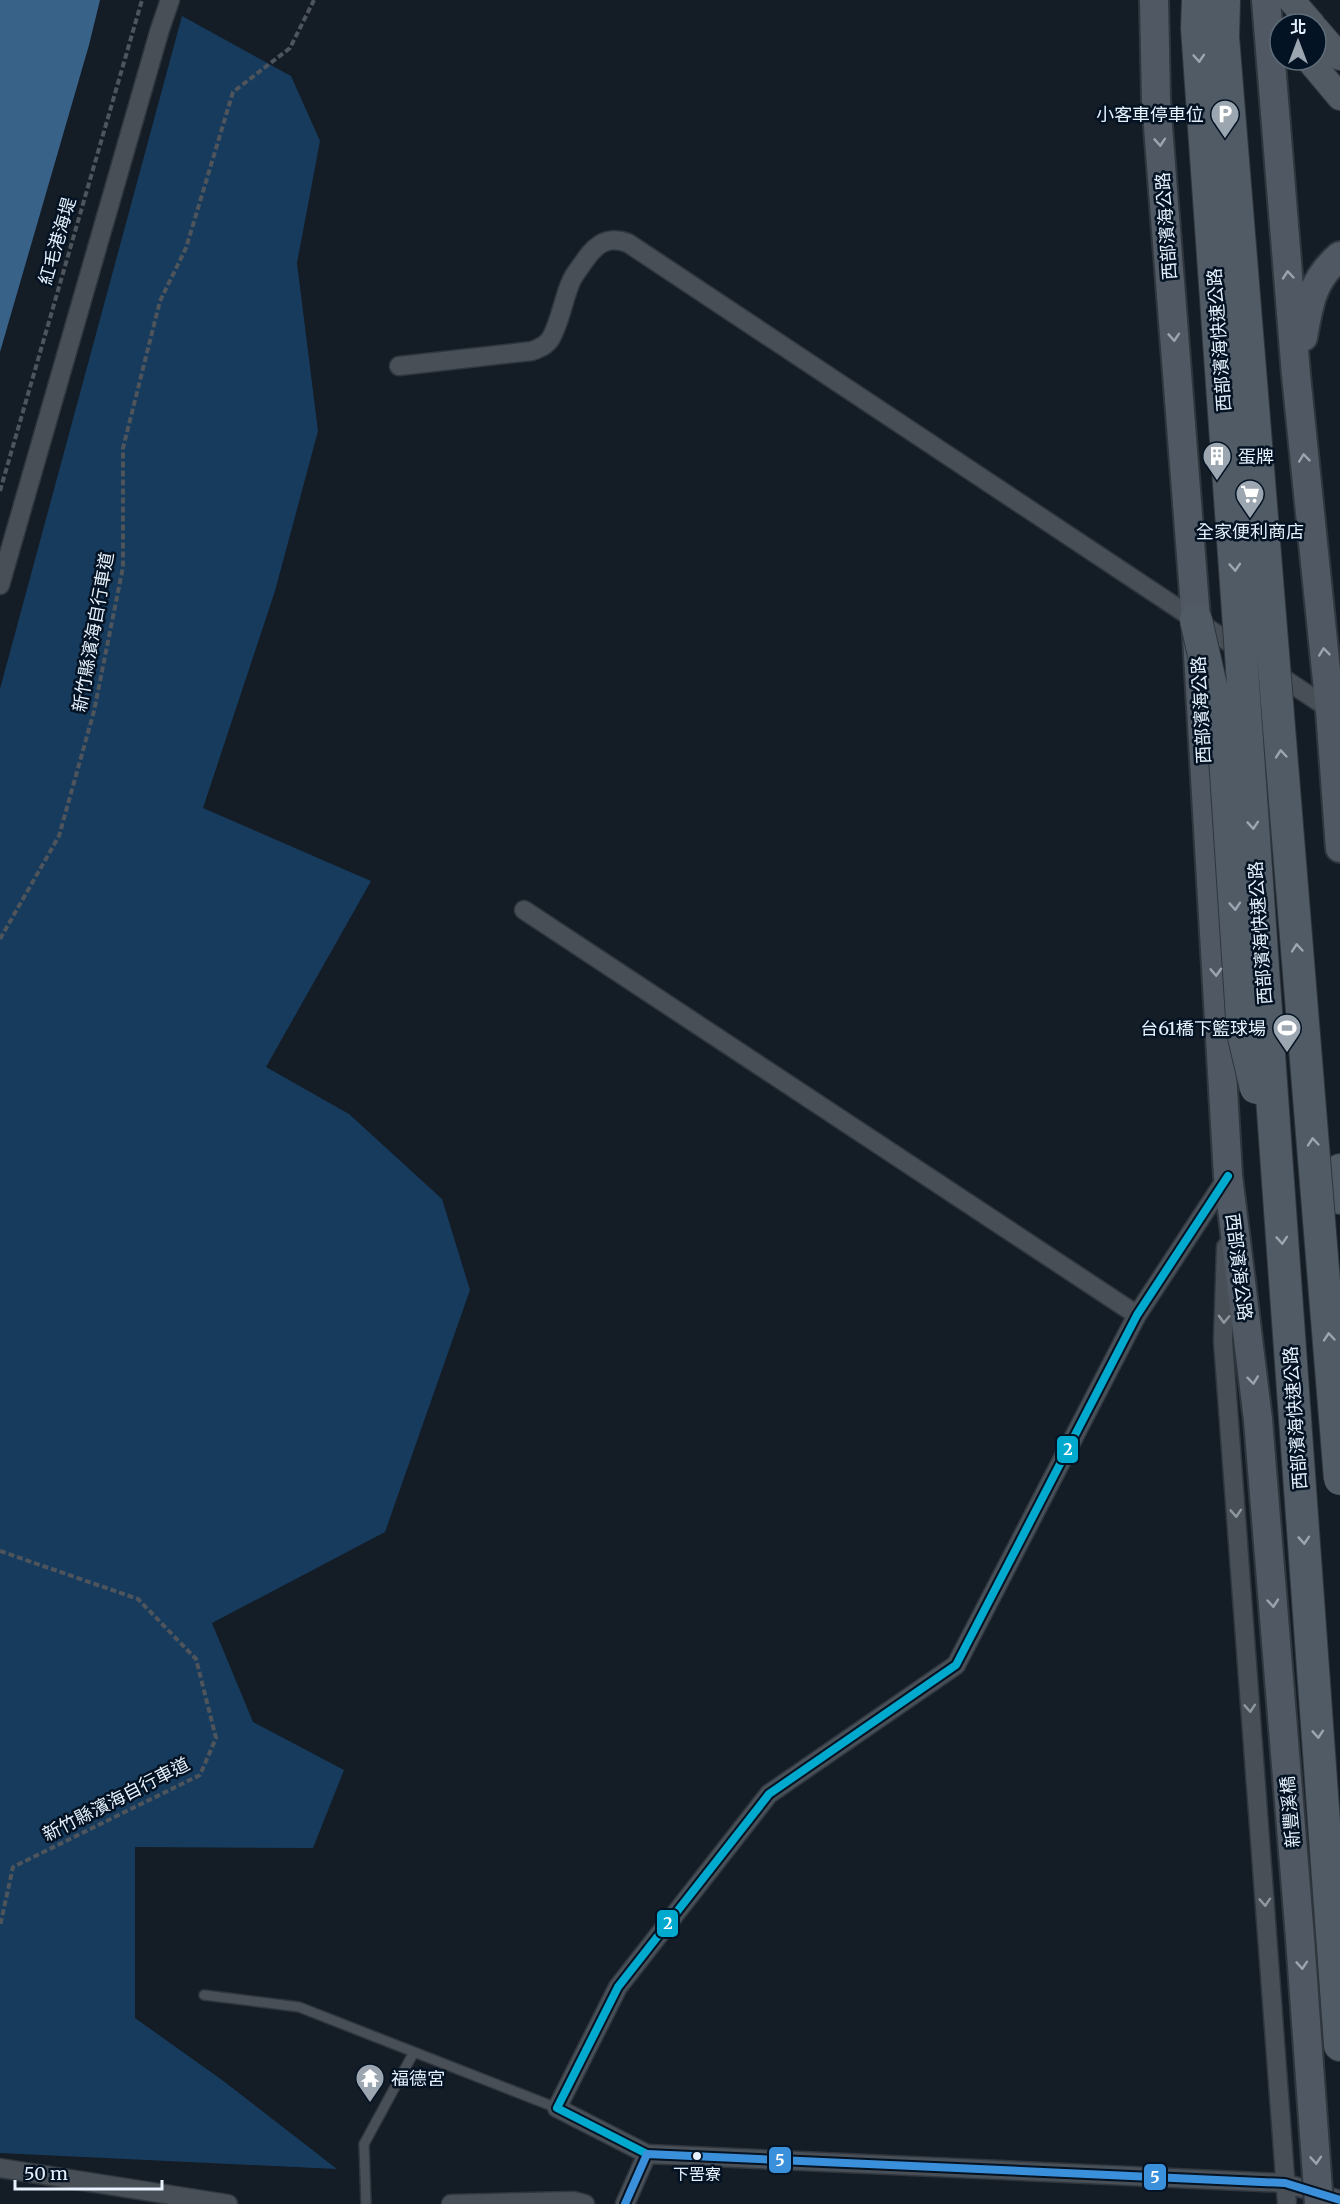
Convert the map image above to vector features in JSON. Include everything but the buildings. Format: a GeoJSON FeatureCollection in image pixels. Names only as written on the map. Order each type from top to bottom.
{"type":"FeatureCollection","features":[{"type":"Feature","properties":{"kind":"highway","name":"西部濱海快速公路"},"geometry":{"type":"LineString","coordinates":[[1198,0],[1197,28],[1340,2045]]}},
{"type":"Feature","properties":{"kind":"highway","name":"西部濱海快速公路"},"geometry":{"type":"LineString","coordinates":[[1224,0],[1224,49],[1340,1479]]}},
{"type":"Feature","properties":{"kind":"highway"},"geometry":{"type":"LineString","coordinates":[[1196,620],[1224,743],[1243,1033],[1278,1182]]}},
{"type":"Feature","properties":{"kind":"highway"},"geometry":{"type":"LineString","coordinates":[[1340,1170],[1340,1198]]}},
{"type":"Feature","properties":{"kind":"main road"},"geometry":{"type":"LineString","coordinates":[[1141,0],[1156,100]]}},
{"type":"Feature","properties":{"kind":"main road","name":"西部濱海公路"},"geometry":{"type":"LineString","coordinates":[[1154,0],[1156,100],[1196,620],[1228,1176],[1258,1420]]}},
{"type":"Feature","properties":{"kind":"main road"},"geometry":{"type":"LineString","coordinates":[[1272,7],[1296,375],[1335,713],[1340,848]]}},
{"type":"Feature","properties":{"kind":"main road"},"geometry":{"type":"LineString","coordinates":[[1296,375],[1310,298],[1320,276],[1340,256]]}},
{"type":"Feature","properties":{"kind":"main road","name":"新豐溪橋"},"geometry":{"type":"LineString","coordinates":[[1258,1420],[1319,2204]]}},
{"type":"Feature","properties":{"kind":"street"},"geometry":{"type":"LineString","coordinates":[[0,585],[170,0]]}},
{"type":"Feature","properties":{"kind":"street"},"geometry":{"type":"LineString","coordinates":[[1328,43],[1340,57]]}},
{"type":"Feature","properties":{"kind":"street"},"geometry":{"type":"LineString","coordinates":[[1319,72],[1340,97]]}},
{"type":"Feature","properties":{"kind":"street"},"geometry":{"type":"LineString","coordinates":[[399,366],[532,351],[545,346],[552,338],[570,281],[597,245],[608,239],[617,239],[638,249],[1335,713]]}},
{"type":"Feature","properties":{"kind":"street"},"geometry":{"type":"LineString","coordinates":[[524,910],[1137,1315]]}},
{"type":"Feature","properties":{"kind":"street"},"geometry":{"type":"LineString","coordinates":[[1228,1176],[1137,1315],[956,1665],[769,1794],[618,1987],[557,2108],[647,2154],[1285,2183],[1340,2200]]}},
{"type":"Feature","properties":{"kind":"street"},"geometry":{"type":"LineString","coordinates":[[1228,1176],[1223,1341],[1287,2204]]}},
{"type":"Feature","properties":{"kind":"street"},"geometry":{"type":"LineString","coordinates":[[625,2204],[647,2154]]}},
{"type":"Feature","properties":{"kind":"street"},"geometry":{"type":"LineString","coordinates":[[0,2168],[228,2204]]}},
{"type":"Feature","properties":{"kind":"street"},"geometry":{"type":"LineString","coordinates":[[451,2204],[573,2201],[585,2204]]}},
{"type":"Feature","properties":{"kind":"lane"},"geometry":{"type":"LineString","coordinates":[[204,1995],[299,2007],[557,2108]]}},
{"type":"Feature","properties":{"kind":"lane"},"geometry":{"type":"LineString","coordinates":[[366,2204],[364,2144],[414,2052]]}},
{"type":"Feature","properties":{"kind":"path","name":"紅毛港海堤"},"geometry":{"type":"LineString","coordinates":[[0,491],[142,0]]}},
{"type":"Feature","properties":{"kind":"path","name":"新竹縣濱海自行車道"},"geometry":{"type":"LineString","coordinates":[[0,939],[59,836],[94,711],[123,567],[123,448],[160,301],[186,249],[233,92],[290,48],[314,0]]}},
{"type":"Feature","properties":{"kind":"path","name":"新竹縣濱海自行車道"},"geometry":{"type":"LineString","coordinates":[[0,1551],[138,1599],[196,1659],[216,1738],[200,1775],[13,1867],[0,1926]]}},
{"type":"Feature","properties":{"kind":"shaded area"},"geometry":{"type":"Polygon","coordinates":[[[0,0],[100,0],[0,352],[0,0]]]}},
{"type":"Feature","properties":{"kind":"shaded area"},"geometry":{"type":"Polygon","coordinates":[[[182,16],[291,76],[320,141],[297,263],[318,431],[275,591],[203,808],[371,881],[266,1067],[349,1114],[442,1199],[470,1290],[385,1532],[212,1623],[253,1722],[344,1770],[313,1848],[135,1847],[135,2018],[222,2080],[337,2169],[0,2153],[0,689],[182,16]]]}},
{"type":"Feature","properties":{"kind":"transit line","name":"2"},"geometry":{"type":"LineString","coordinates":[[647,2154],[557,2108],[618,1987],[769,1794],[956,1665],[1137,1315],[1228,1176]]}},
{"type":"Feature","properties":{"kind":"transit line","name":"5"},"geometry":{"type":"LineString","coordinates":[[625,2204],[647,2154],[1285,2183],[1340,2200]]}},
{"type":"Feature","properties":{"kind":"place","name":"小客車停車位"},"geometry":{"type":"Point","coordinates":[1225,140]}},
{"type":"Feature","properties":{"kind":"place","name":"蛋牌"},"geometry":{"type":"Point","coordinates":[1217,482]}},
{"type":"Feature","properties":{"kind":"place","name":"全家便利商店"},"geometry":{"type":"Point","coordinates":[1250,520]}},
{"type":"Feature","properties":{"kind":"place","name":"台61橋下籃球場"},"geometry":{"type":"Point","coordinates":[1287,1054]}},
{"type":"Feature","properties":{"kind":"place","name":"福德宮"},"geometry":{"type":"Point","coordinates":[370,2104]}},
{"type":"Feature","properties":{"kind":"place","name":"下罟寮"},"geometry":{"type":"Point","coordinates":[697,2156]}}]}
